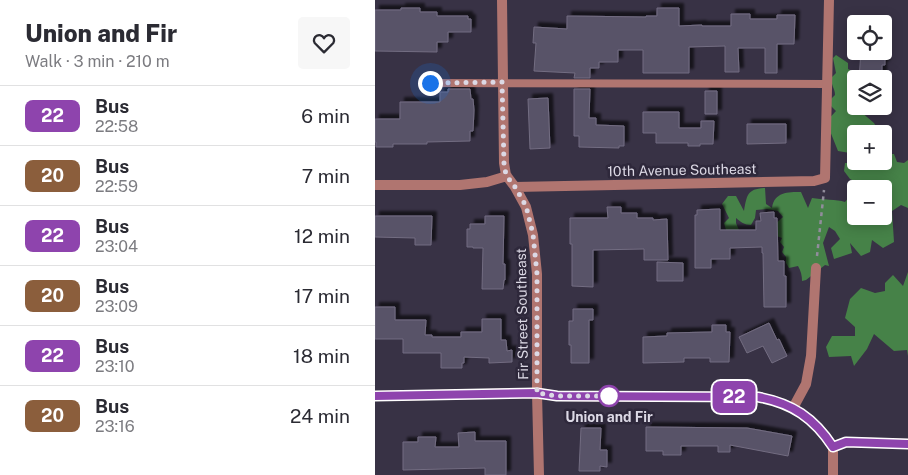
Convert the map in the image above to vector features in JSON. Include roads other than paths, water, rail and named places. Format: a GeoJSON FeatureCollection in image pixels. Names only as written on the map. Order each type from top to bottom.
{"type":"FeatureCollection","features":[{"type":"Feature","properties":{"kind":"street","name":"Fir Street Southeast"},"geometry":{"type":"LineString","coordinates":[[502,0],[504,163],[507,176],[526,206],[533,234],[537,274],[539,475]]}},
{"type":"Feature","properties":{"kind":"street"},"geometry":{"type":"LineString","coordinates":[[827,84],[829,0]]}},
{"type":"Feature","properties":{"kind":"street","name":"10th Avenue Southeast"},"geometry":{"type":"LineString","coordinates":[[515,187],[814,181],[825,178],[827,84]]}},
{"type":"Feature","properties":{"kind":"street"},"geometry":{"type":"LineString","coordinates":[[375,185],[460,185],[487,182],[507,176]]}},
{"type":"Feature","properties":{"kind":"street"},"geometry":{"type":"LineString","coordinates":[[793,408],[806,384],[811,356],[816,268]]}},
{"type":"Feature","properties":{"kind":"street"},"geometry":{"type":"LineString","coordinates":[[375,396],[537,393],[557,396],[758,397],[783,403],[793,408],[803,414],[825,435],[833,447],[833,475]]}},
{"type":"Feature","properties":{"kind":"street"},"geometry":{"type":"LineString","coordinates":[[833,447],[846,442],[908,444]]}},
{"type":"Feature","properties":{"kind":"lane"},"geometry":{"type":"LineString","coordinates":[[430,83],[827,84]]}},
{"type":"Feature","properties":{"kind":"place","name":"Union and Fir"},"geometry":{"type":"Point","coordinates":[609,396]}}]}
